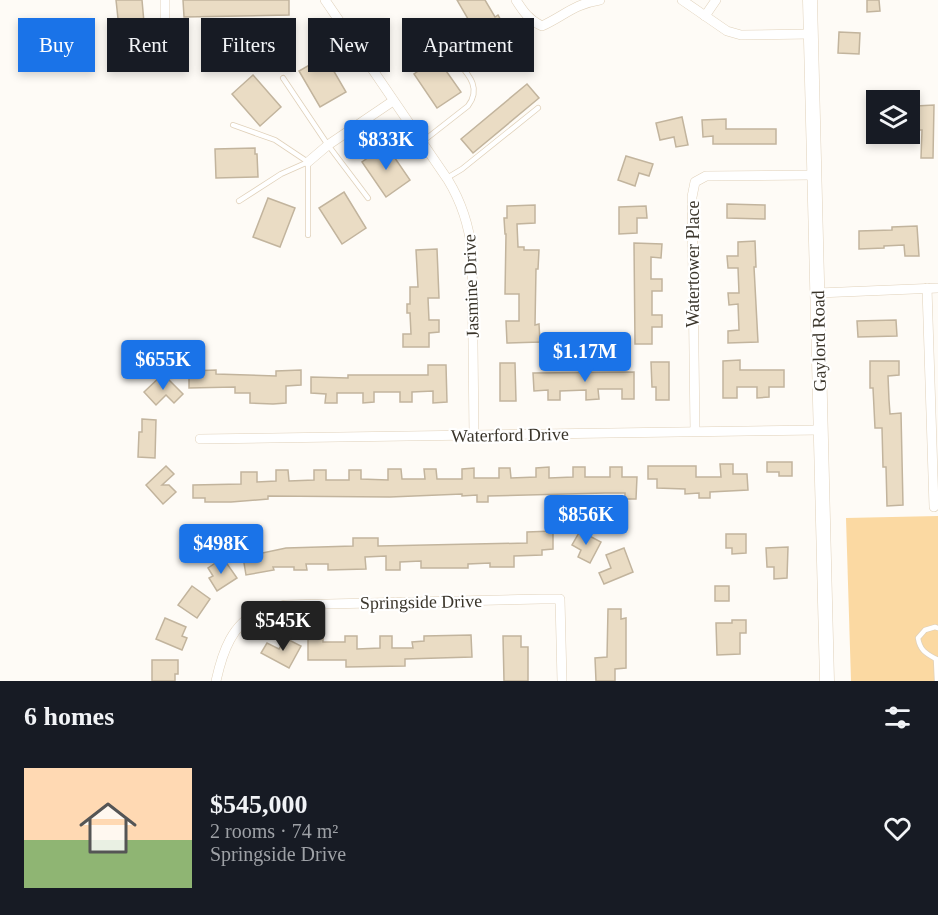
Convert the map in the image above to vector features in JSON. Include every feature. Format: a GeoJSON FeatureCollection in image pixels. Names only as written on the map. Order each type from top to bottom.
{"type":"FeatureCollection","features":[{"type":"Feature","properties":{"kind":"street"},"geometry":{"type":"LineString","coordinates":[[165,0],[165,18]]}},
{"type":"Feature","properties":{"kind":"street","name":"Jasmine Drive"},"geometry":{"type":"LineString","coordinates":[[325,0],[447,178],[470,228],[474,435]]}},
{"type":"Feature","properties":{"kind":"street"},"geometry":{"type":"LineString","coordinates":[[516,0],[533,22],[542,26],[573,8],[600,0]]}},
{"type":"Feature","properties":{"kind":"street"},"geometry":{"type":"LineString","coordinates":[[682,0],[727,31],[741,35],[810,34]]}},
{"type":"Feature","properties":{"kind":"street"},"geometry":{"type":"LineString","coordinates":[[705,16],[716,0]]}},
{"type":"Feature","properties":{"kind":"street","name":"Gaylord Road"},"geometry":{"type":"LineString","coordinates":[[810,0],[827,681]]}},
{"type":"Feature","properties":{"kind":"street"},"geometry":{"type":"LineString","coordinates":[[308,162],[328,145],[393,101]]}},
{"type":"Feature","properties":{"kind":"street","name":"Watertower Place"},"geometry":{"type":"LineString","coordinates":[[695,432],[692,197],[695,182],[706,176],[814,175]]}},
{"type":"Feature","properties":{"kind":"street"},"geometry":{"type":"LineString","coordinates":[[927,288],[935,435],[934,507]]}},
{"type":"Feature","properties":{"kind":"street"},"geometry":{"type":"LineString","coordinates":[[818,293],[938,288]]}},
{"type":"Feature","properties":{"kind":"street","name":"Waterford Drive"},"geometry":{"type":"LineString","coordinates":[[200,439],[820,430]]}},
{"type":"Feature","properties":{"kind":"street","name":"Springside Drive"},"geometry":{"type":"LineString","coordinates":[[216,681],[224,648],[238,627],[259,611],[285,605],[560,599],[562,681]]}},
{"type":"Feature","properties":{"kind":"lane"},"geometry":{"type":"LineString","coordinates":[[422,142],[474,99],[476,90],[467,72]]}},
{"type":"Feature","properties":{"kind":"lane"},"geometry":{"type":"LineString","coordinates":[[282,78],[368,198]]}},
{"type":"Feature","properties":{"kind":"lane"},"geometry":{"type":"LineString","coordinates":[[447,178],[462,169],[538,108]]}},
{"type":"Feature","properties":{"kind":"lane"},"geometry":{"type":"LineString","coordinates":[[232,125],[275,140],[308,162]]}},
{"type":"Feature","properties":{"kind":"lane"},"geometry":{"type":"LineString","coordinates":[[239,201],[281,174],[308,162]]}},
{"type":"Feature","properties":{"kind":"lane"},"geometry":{"type":"LineString","coordinates":[[308,162],[308,236]]}},
{"type":"Feature","properties":{"kind":"lane"},"geometry":{"type":"LineString","coordinates":[[937,681],[937,658],[925,653],[920,647],[918,638],[925,630],[938,628]]}},
{"type":"Feature","properties":{"kind":"shaded area"},"geometry":{"type":"Polygon","coordinates":[[[938,516],[938,681],[851,681],[846,518],[938,516]]]}},
{"type":"Feature","properties":{"kind":"building"},"geometry":{"type":"Polygon","coordinates":[[[116,0],[142,0],[144,18],[118,18],[116,0]]]}},
{"type":"Feature","properties":{"kind":"building"},"geometry":{"type":"Polygon","coordinates":[[[183,0],[289,0],[289,15],[184,17],[183,0]]]}},
{"type":"Feature","properties":{"kind":"building"},"geometry":{"type":"Polygon","coordinates":[[[457,0],[485,0],[495,17],[498,15],[500,18],[467,18],[457,0]]]}},
{"type":"Feature","properties":{"kind":"building"},"geometry":{"type":"Polygon","coordinates":[[[867,0],[879,0],[880,11],[867,12],[867,0]]]}},
{"type":"Feature","properties":{"kind":"building"},"geometry":{"type":"Polygon","coordinates":[[[839,32],[860,33],[859,54],[838,53],[839,32]]]}},
{"type":"Feature","properties":{"kind":"building"},"geometry":{"type":"Polygon","coordinates":[[[308,66],[308,72],[334,72],[346,92],[320,107],[299,71],[308,66]]]}},
{"type":"Feature","properties":{"kind":"building"},"geometry":{"type":"Polygon","coordinates":[[[417,72],[447,72],[461,92],[437,108],[414,74],[417,72]]]}},
{"type":"Feature","properties":{"kind":"building"},"geometry":{"type":"Polygon","coordinates":[[[253,75],[281,107],[260,126],[232,94],[253,75]]]}},
{"type":"Feature","properties":{"kind":"building"},"geometry":{"type":"Polygon","coordinates":[[[527,84],[539,98],[473,153],[461,139],[527,84]]]}},
{"type":"Feature","properties":{"kind":"building"},"geometry":{"type":"Polygon","coordinates":[[[934,105],[933,158],[921,158],[920,106],[934,105]]]}},
{"type":"Feature","properties":{"kind":"building"},"geometry":{"type":"Polygon","coordinates":[[[682,117],[688,145],[676,147],[674,137],[660,140],[656,123],[682,117]]]}},
{"type":"Feature","properties":{"kind":"building"},"geometry":{"type":"Polygon","coordinates":[[[726,119],[726,129],[776,129],[776,144],[713,144],[713,136],[703,137],[702,120],[726,119]]]}},
{"type":"Feature","properties":{"kind":"building"},"geometry":{"type":"Polygon","coordinates":[[[386,145],[410,180],[386,197],[362,162],[386,145]]]}},
{"type":"Feature","properties":{"kind":"building"},"geometry":{"type":"Polygon","coordinates":[[[255,148],[258,177],[216,178],[215,149],[255,148]]]}},
{"type":"Feature","properties":{"kind":"building"},"geometry":{"type":"Polygon","coordinates":[[[626,156],[653,164],[649,176],[639,173],[635,186],[618,180],[626,156]]]}},
{"type":"Feature","properties":{"kind":"building"},"geometry":{"type":"Polygon","coordinates":[[[344,192],[366,228],[342,244],[319,208],[344,192]]]}},
{"type":"Feature","properties":{"kind":"building"},"geometry":{"type":"Polygon","coordinates":[[[268,198],[295,208],[280,247],[253,237],[268,198]]]}},
{"type":"Feature","properties":{"kind":"building"},"geometry":{"type":"Polygon","coordinates":[[[727,204],[765,205],[765,219],[727,218],[727,204]]]}},
{"type":"Feature","properties":{"kind":"building"},"geometry":{"type":"Polygon","coordinates":[[[535,205],[535,223],[517,224],[518,247],[524,247],[524,250],[539,250],[538,269],[536,269],[535,325],[539,324],[540,342],[507,343],[506,321],[519,321],[519,294],[505,294],[504,218],[507,218],[507,206],[535,205]]]}},
{"type":"Feature","properties":{"kind":"building"},"geometry":{"type":"Polygon","coordinates":[[[646,206],[647,218],[637,218],[637,233],[619,234],[619,207],[646,206]]]}},
{"type":"Feature","properties":{"kind":"building"},"geometry":{"type":"Polygon","coordinates":[[[917,226],[919,256],[905,256],[904,245],[859,249],[859,231],[892,230],[892,227],[917,226]]]}},
{"type":"Feature","properties":{"kind":"building"},"geometry":{"type":"Polygon","coordinates":[[[755,241],[758,342],[728,343],[728,331],[739,330],[738,304],[729,305],[728,293],[739,293],[738,268],[728,268],[727,256],[738,256],[738,242],[755,241]]]}},
{"type":"Feature","properties":{"kind":"building"},"geometry":{"type":"Polygon","coordinates":[[[634,243],[662,244],[661,258],[651,257],[651,279],[662,279],[662,291],[652,291],[652,315],[662,315],[662,327],[652,327],[652,344],[635,344],[634,243]]]}},
{"type":"Feature","properties":{"kind":"building"},"geometry":{"type":"Polygon","coordinates":[[[437,249],[439,298],[428,298],[429,320],[439,320],[439,332],[429,333],[429,347],[403,347],[403,334],[411,334],[410,313],[407,313],[407,304],[410,304],[410,287],[418,287],[416,250],[437,249]]]}},
{"type":"Feature","properties":{"kind":"building"},"geometry":{"type":"Polygon","coordinates":[[[896,320],[897,336],[858,337],[857,321],[896,320]]]}},
{"type":"Feature","properties":{"kind":"building"},"geometry":{"type":"Polygon","coordinates":[[[740,360],[740,370],[784,370],[784,387],[769,387],[769,397],[757,398],[757,387],[737,387],[737,398],[723,398],[723,361],[740,360]]]}},
{"type":"Feature","properties":{"kind":"building"},"geometry":{"type":"Polygon","coordinates":[[[870,361],[899,361],[899,375],[888,376],[890,414],[901,413],[903,505],[887,506],[882,428],[875,428],[873,388],[870,388],[870,361]]]}},
{"type":"Feature","properties":{"kind":"building"},"geometry":{"type":"Polygon","coordinates":[[[651,362],[669,362],[669,400],[656,400],[656,387],[652,387],[651,362]]]}},
{"type":"Feature","properties":{"kind":"building"},"geometry":{"type":"Polygon","coordinates":[[[500,363],[515,363],[516,401],[500,401],[500,363]]]}},
{"type":"Feature","properties":{"kind":"building"},"geometry":{"type":"Polygon","coordinates":[[[428,365],[446,365],[447,402],[433,403],[433,391],[412,392],[412,402],[400,402],[400,392],[374,392],[374,402],[363,403],[363,393],[337,393],[337,403],[325,403],[326,394],[311,393],[311,377],[428,375],[428,365]]]}},
{"type":"Feature","properties":{"kind":"building"},"geometry":{"type":"Polygon","coordinates":[[[216,370],[216,374],[276,376],[276,371],[301,370],[301,385],[286,386],[286,403],[273,404],[250,403],[250,393],[235,393],[235,387],[189,388],[189,371],[216,370]]]}},
{"type":"Feature","properties":{"kind":"building"},"geometry":{"type":"Polygon","coordinates":[[[634,372],[634,399],[622,399],[622,389],[598,389],[599,399],[586,400],[586,390],[560,391],[560,400],[548,400],[548,390],[534,391],[533,373],[634,372]]]}},
{"type":"Feature","properties":{"kind":"building"},"geometry":{"type":"Polygon","coordinates":[[[163,374],[183,394],[174,403],[166,395],[156,405],[144,392],[163,374]]]}},
{"type":"Feature","properties":{"kind":"building"},"geometry":{"type":"Polygon","coordinates":[[[142,419],[156,420],[155,458],[138,457],[142,419]]]}},
{"type":"Feature","properties":{"kind":"building"},"geometry":{"type":"Polygon","coordinates":[[[767,462],[792,462],[792,476],[779,476],[779,472],[767,472],[767,462]]]}},
{"type":"Feature","properties":{"kind":"building"},"geometry":{"type":"Polygon","coordinates":[[[720,464],[733,464],[733,474],[747,474],[748,490],[710,492],[710,498],[699,498],[699,493],[685,494],[685,489],[657,488],[657,479],[648,479],[648,466],[696,466],[696,477],[721,477],[720,464]]]}},
{"type":"Feature","properties":{"kind":"building"},"geometry":{"type":"Polygon","coordinates":[[[166,466],[174,474],[162,485],[169,485],[176,492],[163,504],[146,485],[166,466]]]}},
{"type":"Feature","properties":{"kind":"building"},"geometry":{"type":"Polygon","coordinates":[[[549,467],[549,478],[573,477],[573,467],[585,467],[585,477],[610,477],[610,467],[622,467],[622,477],[637,477],[636,499],[625,499],[625,493],[488,496],[488,502],[477,502],[477,495],[462,496],[462,494],[390,497],[268,496],[268,499],[231,502],[205,502],[205,498],[193,498],[193,485],[241,484],[241,472],[257,472],[257,482],[276,481],[276,470],[288,470],[289,481],[314,480],[314,470],[326,470],[326,480],[349,480],[349,470],[361,470],[361,479],[388,480],[388,469],[401,469],[402,479],[425,479],[424,469],[436,469],[437,479],[462,479],[462,469],[474,468],[474,478],[499,478],[499,468],[510,468],[511,478],[536,477],[536,468],[549,467]]]}},
{"type":"Feature","properties":{"kind":"building"},"geometry":{"type":"Polygon","coordinates":[[[553,531],[553,549],[542,550],[542,555],[514,556],[514,567],[490,567],[490,563],[468,564],[468,568],[421,568],[421,561],[400,562],[400,570],[386,570],[386,556],[365,557],[366,569],[328,570],[328,564],[306,564],[307,570],[294,570],[294,567],[273,567],[274,570],[246,575],[243,557],[286,548],[353,546],[353,538],[378,538],[378,546],[527,543],[527,532],[553,531]]]}},
{"type":"Feature","properties":{"kind":"building"},"geometry":{"type":"Polygon","coordinates":[[[580,531],[601,542],[590,563],[578,557],[581,550],[572,545],[580,531]]]}},
{"type":"Feature","properties":{"kind":"building"},"geometry":{"type":"Polygon","coordinates":[[[726,534],[746,534],[746,553],[732,554],[732,548],[726,548],[726,534]]]}},
{"type":"Feature","properties":{"kind":"building"},"geometry":{"type":"Polygon","coordinates":[[[788,547],[787,578],[774,579],[774,567],[767,567],[766,548],[788,547]]]}},
{"type":"Feature","properties":{"kind":"building"},"geometry":{"type":"Polygon","coordinates":[[[624,548],[633,572],[604,584],[599,573],[611,568],[606,555],[624,548]]]}},
{"type":"Feature","properties":{"kind":"building"},"geometry":{"type":"Polygon","coordinates":[[[223,558],[237,578],[217,591],[209,578],[213,576],[208,568],[223,558]]]}},
{"type":"Feature","properties":{"kind":"building"},"geometry":{"type":"Polygon","coordinates":[[[192,586],[210,599],[197,618],[178,605],[192,586]]]}},
{"type":"Feature","properties":{"kind":"building"},"geometry":{"type":"Polygon","coordinates":[[[715,586],[729,586],[729,601],[715,601],[715,586]]]}},
{"type":"Feature","properties":{"kind":"building"},"geometry":{"type":"Polygon","coordinates":[[[608,609],[621,609],[621,619],[626,618],[626,668],[615,669],[615,681],[596,681],[595,658],[607,657],[608,609]]]}},
{"type":"Feature","properties":{"kind":"building"},"geometry":{"type":"Polygon","coordinates":[[[165,618],[186,627],[182,636],[187,638],[182,650],[156,639],[165,618]]]}},
{"type":"Feature","properties":{"kind":"building"},"geometry":{"type":"Polygon","coordinates":[[[732,620],[746,620],[746,633],[740,633],[740,654],[717,655],[716,623],[732,623],[732,620]]]}},
{"type":"Feature","properties":{"kind":"building"},"geometry":{"type":"Polygon","coordinates":[[[471,635],[472,657],[405,659],[405,666],[346,667],[346,660],[308,660],[308,637],[323,637],[323,642],[345,642],[345,636],[357,636],[357,649],[380,648],[380,636],[392,636],[392,648],[413,648],[412,642],[424,641],[424,636],[471,635]]]}},
{"type":"Feature","properties":{"kind":"building"},"geometry":{"type":"Polygon","coordinates":[[[503,636],[521,636],[521,647],[528,647],[528,681],[504,681],[503,636]]]}},
{"type":"Feature","properties":{"kind":"building"},"geometry":{"type":"Polygon","coordinates":[[[285,638],[301,646],[289,668],[261,653],[267,643],[279,649],[285,638]]]}},
{"type":"Feature","properties":{"kind":"building"},"geometry":{"type":"Polygon","coordinates":[[[152,660],[178,660],[178,674],[175,674],[175,681],[152,681],[152,660]]]}}]}
